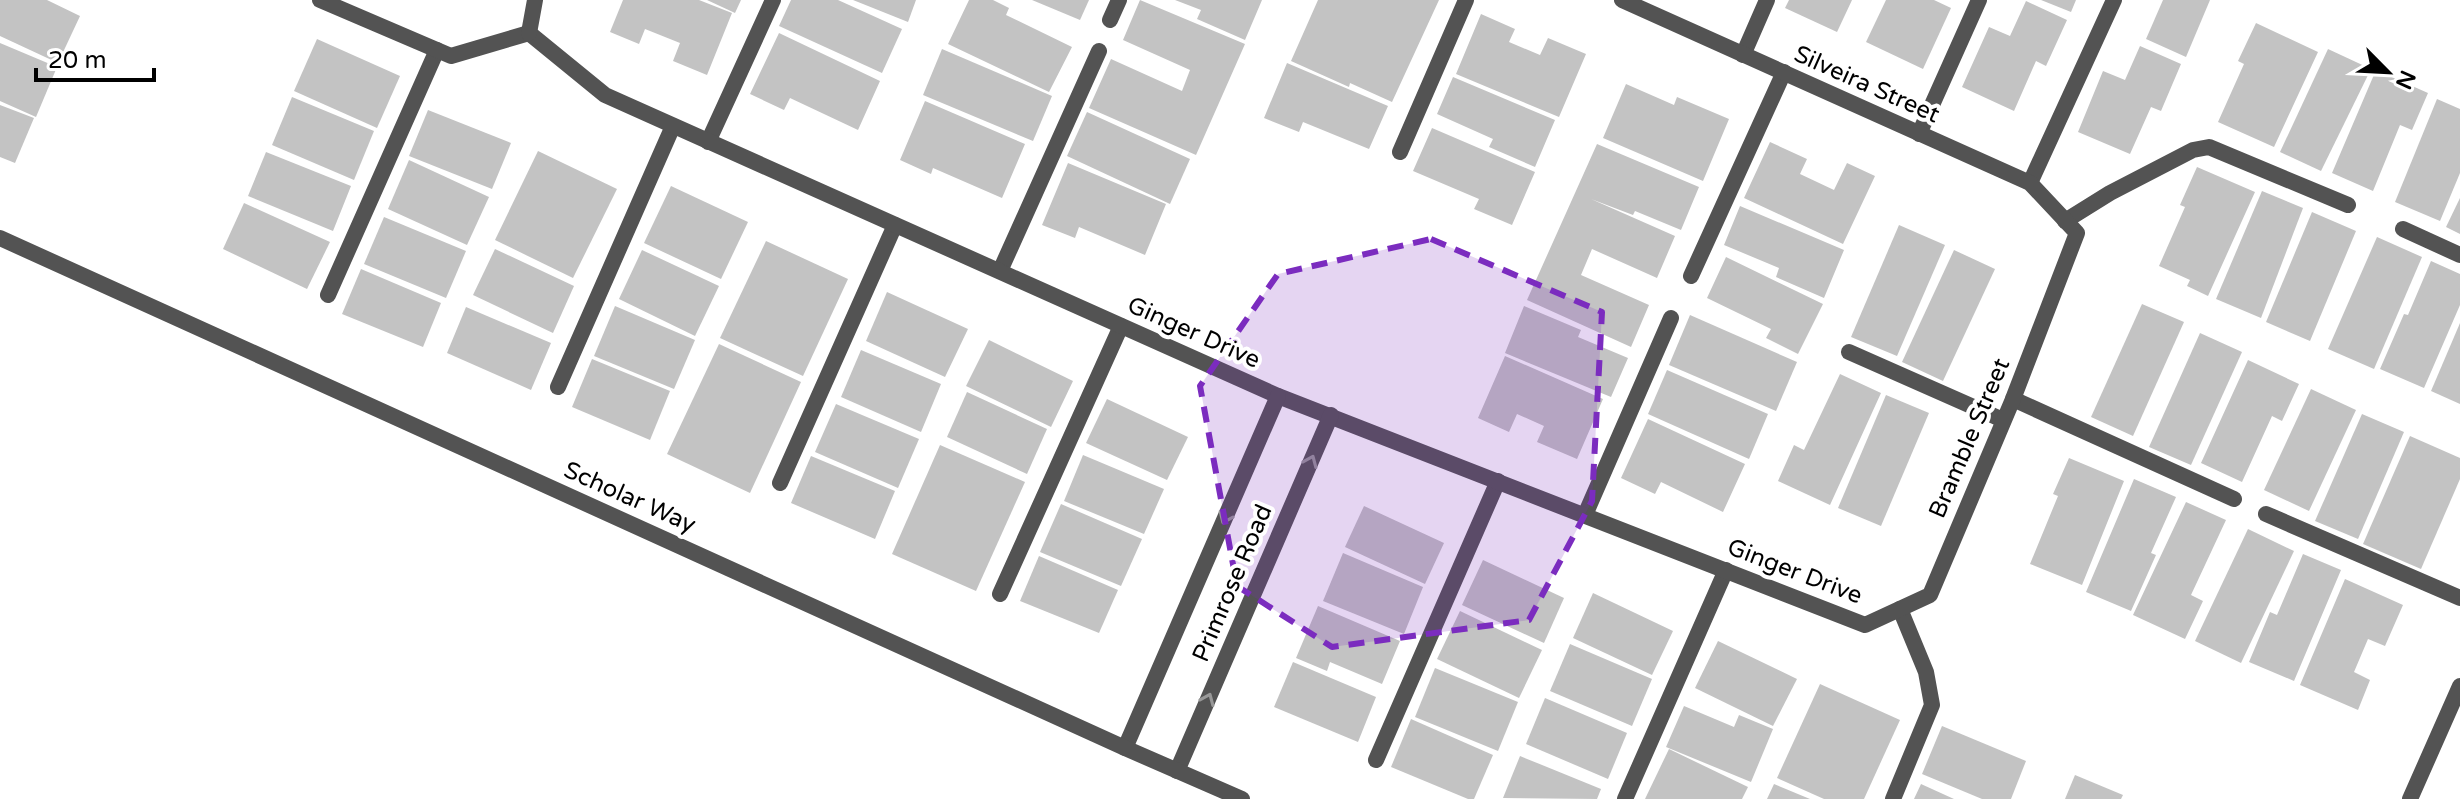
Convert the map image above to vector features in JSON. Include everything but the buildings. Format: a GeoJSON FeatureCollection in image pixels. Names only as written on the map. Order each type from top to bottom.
{"type":"FeatureCollection","features":[{"type":"Feature","properties":{"kind":"street"},"geometry":{"type":"LineString","coordinates":[[320,0],[451,56],[529,33],[535,0]]}},
{"type":"Feature","properties":{"kind":"street"},"geometry":{"type":"LineString","coordinates":[[708,142],[773,0]]}},
{"type":"Feature","properties":{"kind":"street"},"geometry":{"type":"LineString","coordinates":[[1110,20],[1119,0]]}},
{"type":"Feature","properties":{"kind":"street"},"geometry":{"type":"LineString","coordinates":[[1400,152],[1466,0]]}},
{"type":"Feature","properties":{"kind":"street","name":"Silveira Street"},"geometry":{"type":"LineString","coordinates":[[1622,0],[2030,183],[2071,227]]}},
{"type":"Feature","properties":{"kind":"street"},"geometry":{"type":"LineString","coordinates":[[1743,55],[1767,0]]}},
{"type":"Feature","properties":{"kind":"street"},"geometry":{"type":"LineString","coordinates":[[1919,134],[1979,0]]}},
{"type":"Feature","properties":{"kind":"street"},"geometry":{"type":"LineString","coordinates":[[2030,183],[2114,0]]}},
{"type":"Feature","properties":{"kind":"street","name":"Ginger Drive"},"geometry":{"type":"LineString","coordinates":[[529,33],[605,95],[1278,396],[1865,625]]}},
{"type":"Feature","properties":{"kind":"street"},"geometry":{"type":"LineString","coordinates":[[328,295],[437,50]]}},
{"type":"Feature","properties":{"kind":"street"},"geometry":{"type":"LineString","coordinates":[[1000,271],[1099,51]]}},
{"type":"Feature","properties":{"kind":"street"},"geometry":{"type":"LineString","coordinates":[[1691,276],[1784,72]]}},
{"type":"Feature","properties":{"kind":"street"},"geometry":{"type":"LineString","coordinates":[[558,387],[673,126]]}},
{"type":"Feature","properties":{"kind":"street"},"geometry":{"type":"LineString","coordinates":[[2071,227],[2110,193],[2193,150],[2209,147],[2348,205]]}},
{"type":"Feature","properties":{"kind":"street"},"geometry":{"type":"LineString","coordinates":[[780,483],[895,225]]}},
{"type":"Feature","properties":{"kind":"street","name":"Bramble Street"},"geometry":{"type":"LineString","coordinates":[[1865,625],[1930,595],[2013,399],[2071,227]]}},
{"type":"Feature","properties":{"kind":"street"},"geometry":{"type":"LineString","coordinates":[[2403,229],[2460,255]]}},
{"type":"Feature","properties":{"kind":"street","name":"Scholar Way"},"geometry":{"type":"LineString","coordinates":[[0,238],[1242,799]]}},
{"type":"Feature","properties":{"kind":"street"},"geometry":{"type":"LineString","coordinates":[[1585,515],[1671,318]]}},
{"type":"Feature","properties":{"kind":"street"},"geometry":{"type":"LineString","coordinates":[[1000,594],[1121,326]]}},
{"type":"Feature","properties":{"kind":"street"},"geometry":{"type":"LineString","coordinates":[[1849,352],[2003,420]]}},
{"type":"Feature","properties":{"kind":"street","name":"Primrose Road"},"geometry":{"type":"LineString","coordinates":[[1125,748],[1278,396]]}},
{"type":"Feature","properties":{"kind":"street"},"geometry":{"type":"LineString","coordinates":[[2013,399],[2234,499]]}},
{"type":"Feature","properties":{"kind":"street","name":"Primrose Road"},"geometry":{"type":"LineString","coordinates":[[1177,771],[1331,415]]}},
{"type":"Feature","properties":{"kind":"street"},"geometry":{"type":"LineString","coordinates":[[1376,760],[1498,481]]}},
{"type":"Feature","properties":{"kind":"street"},"geometry":{"type":"LineString","coordinates":[[2266,514],[2460,598]]}},
{"type":"Feature","properties":{"kind":"street"},"geometry":{"type":"LineString","coordinates":[[1625,799],[1726,570]]}},
{"type":"Feature","properties":{"kind":"street"},"geometry":{"type":"LineString","coordinates":[[1893,799],[1932,705],[1926,672],[1900,609]]}},
{"type":"Feature","properties":{"kind":"street"},"geometry":{"type":"LineString","coordinates":[[2410,799],[2460,686]]}},
{"type":"Feature","properties":{"kind":"highlighted area"},"geometry":{"type":"Polygon","coordinates":[[[1431,239],[1602,312],[1592,501],[1529,620],[1332,647],[1237,586],[1200,386],[1278,274],[1431,239]]]}}]}
